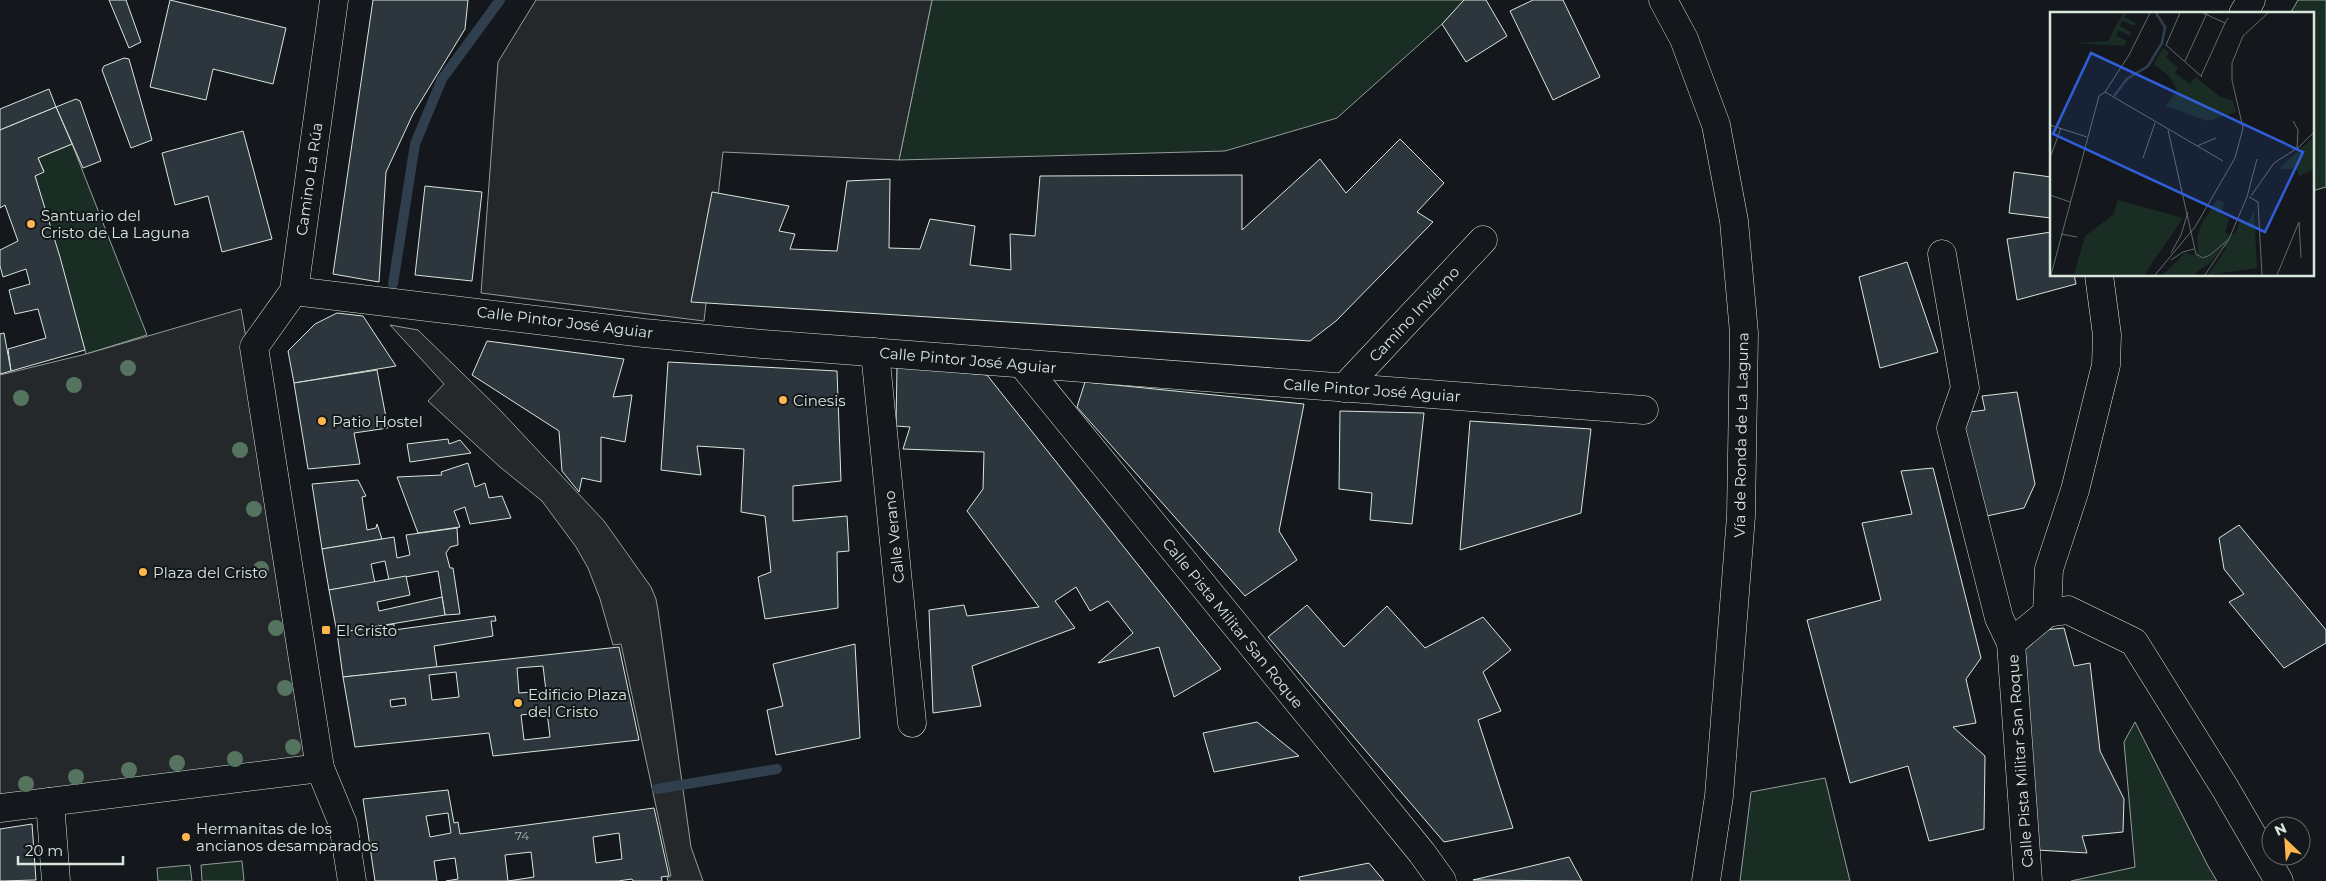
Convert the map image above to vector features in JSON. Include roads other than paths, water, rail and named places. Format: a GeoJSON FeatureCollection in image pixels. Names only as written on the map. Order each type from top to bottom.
{"type":"FeatureCollection","features":[{"type":"Feature","properties":{"kind":"street","name":"Camino La Rúa"},"geometry":{"type":"LineString","coordinates":[[320,768],[254,347],[294,291],[334,0]]}},
{"type":"Feature","properties":{"kind":"street","name":"Vía de Ronda de La Laguna"},"geometry":{"type":"LineString","coordinates":[[1663,0],[1684,39],[1716,125],[1734,221],[1744,334],[1741,516],[1719,796],[1706,881]]}},
{"type":"Feature","properties":{"kind":"street"},"geometry":{"type":"LineString","coordinates":[[2244,12],[2250,0]]}},
{"type":"Feature","properties":{"kind":"street","name":"Camino Invierno"},"geometry":{"type":"LineString","coordinates":[[1344,388],[1483,240]]}},
{"type":"Feature","properties":{"kind":"street"},"geometry":{"type":"LineString","coordinates":[[1942,254],[1965,388],[1951,428],[1999,618],[2011,643]]}},
{"type":"Feature","properties":{"kind":"street"},"geometry":{"type":"LineString","coordinates":[[2099,276],[2107,335],[2106,365],[2076,490],[2049,569],[2047,612],[2068,610],[2134,642],[2279,881]]}},
{"type":"Feature","properties":{"kind":"street","name":"Calle Pintor José Aguiar"},"geometry":{"type":"LineString","coordinates":[[294,291],[589,316],[762,344],[1644,410]]}},
{"type":"Feature","properties":{"kind":"street","name":"Calle Verano"},"geometry":{"type":"LineString","coordinates":[[875,352],[912,723]]}},
{"type":"Feature","properties":{"kind":"street","name":"Calle Pista Militar San Roque"},"geometry":{"type":"LineString","coordinates":[[1023,365],[1422,853],[1442,881]]}},
{"type":"Feature","properties":{"kind":"street","name":"Calle Pista Militar San Roque"},"geometry":{"type":"LineString","coordinates":[[2028,881],[2028,852],[2011,643],[2047,612]]}},
{"type":"Feature","properties":{"kind":"street"},"geometry":{"type":"LineString","coordinates":[[0,808],[320,768],[343,824],[352,881]]}},
{"type":"Feature","properties":{"kind":"street"},"geometry":{"type":"LineString","coordinates":[[50,802],[56,881]]}},
{"type":"Feature","properties":{"kind":"waterway"},"geometry":{"type":"LineString","coordinates":[[393,284],[415,144],[442,79],[500,0]]}},
{"type":"Feature","properties":{"kind":"waterway"},"geometry":{"type":"LineString","coordinates":[[657,789],[777,769]]}},
{"type":"Feature","properties":{"kind":"place","name":"Santuario del Cristo de La Laguna"},"geometry":{"type":"Point","coordinates":[31,224]}},
{"type":"Feature","properties":{"kind":"place","name":"Cinesis"},"geometry":{"type":"Point","coordinates":[783,400]}},
{"type":"Feature","properties":{"kind":"place","name":"Patio Hostel"},"geometry":{"type":"Point","coordinates":[322,421]}},
{"type":"Feature","properties":{"kind":"place","name":"Plaza del Cristo"},"geometry":{"type":"Point","coordinates":[143,572]}},
{"type":"Feature","properties":{"kind":"place","name":"El Cristo"},"geometry":{"type":"Point","coordinates":[326,630]}},
{"type":"Feature","properties":{"kind":"place","name":"Edificio Plaza del Cristo"},"geometry":{"type":"Point","coordinates":[518,703]}},
{"type":"Feature","properties":{"kind":"place","name":"Hermanitas de los ancianos desamparados"},"geometry":{"type":"Point","coordinates":[186,837]}}]}
